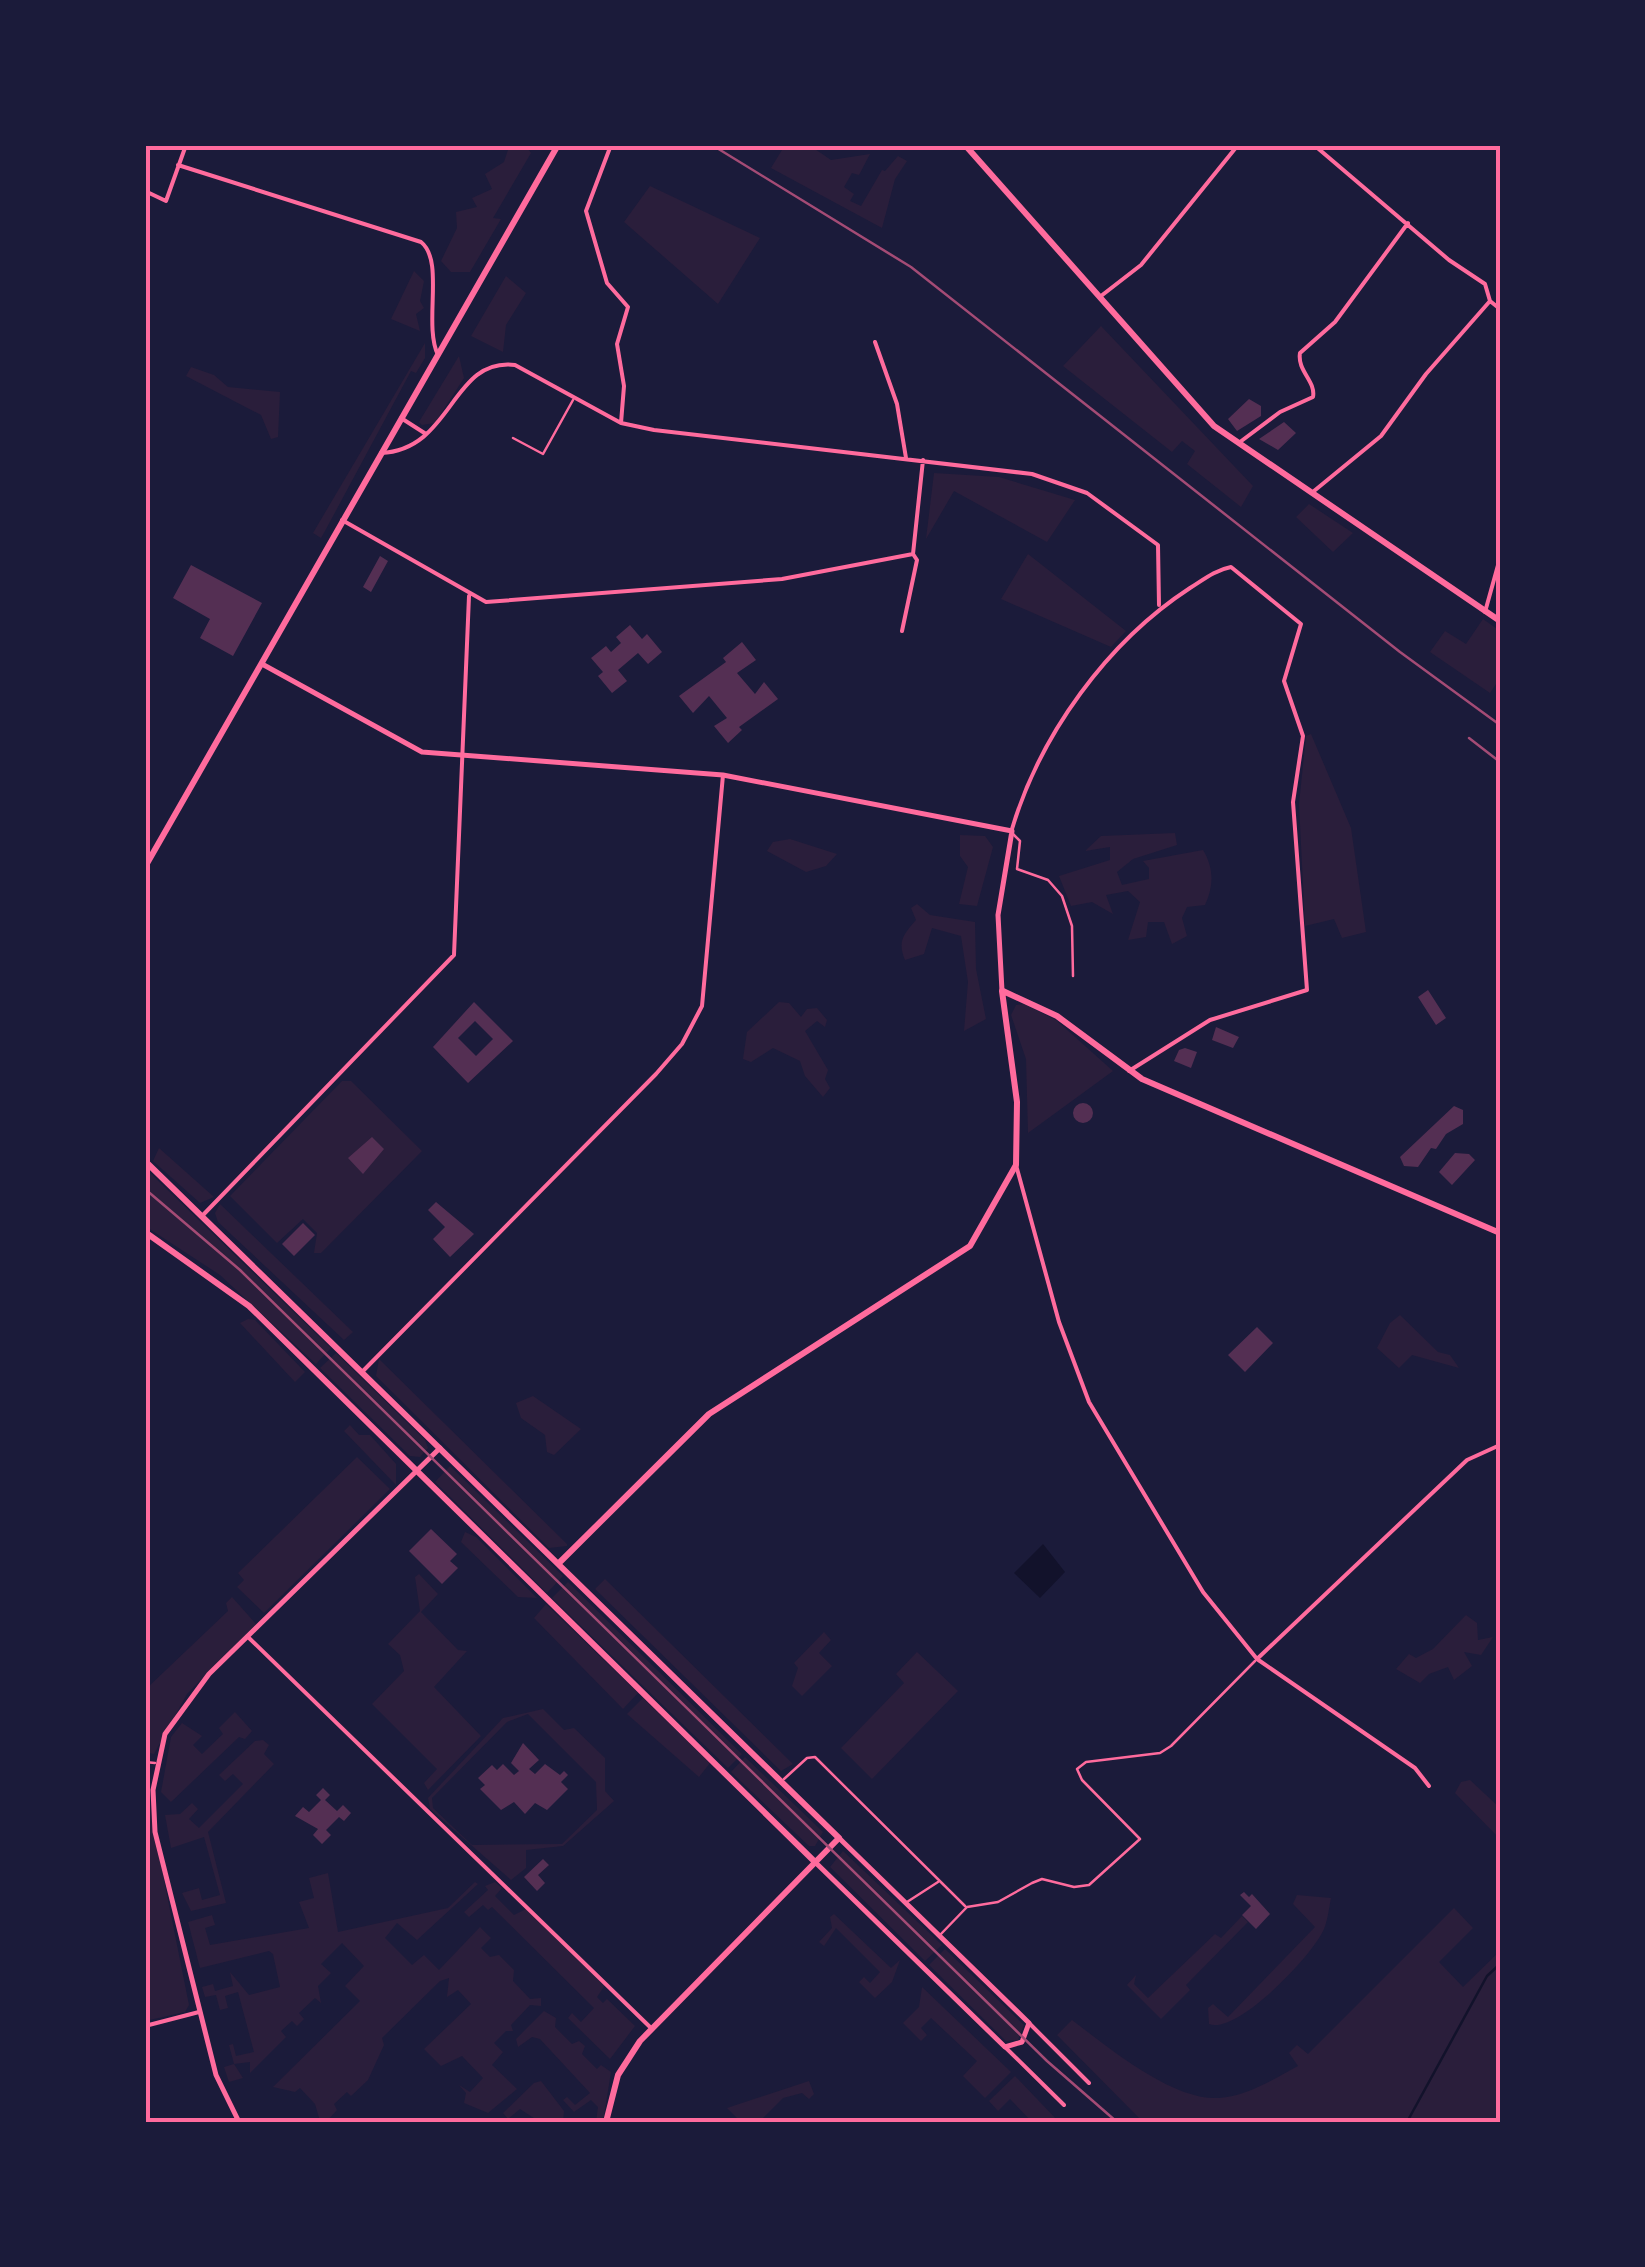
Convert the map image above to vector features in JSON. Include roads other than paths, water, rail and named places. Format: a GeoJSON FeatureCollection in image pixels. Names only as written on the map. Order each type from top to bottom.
{"type":"FeatureCollection","features":[{"type":"Feature","properties":{"kind":"main road"},"geometry":{"type":"LineString","coordinates":[[145,867],[558,145]]}},
{"type":"Feature","properties":{"kind":"main road"},"geometry":{"type":"LineString","coordinates":[[967,146],[1184,396],[1236,444],[1500,621]]}},
{"type":"Feature","properties":{"kind":"main road"},"geometry":{"type":"LineString","coordinates":[[1002,991],[1056,1016],[1129,1071],[1500,1233]]}},
{"type":"Feature","properties":{"kind":"main road"},"geometry":{"type":"LineString","coordinates":[[558,1564],[708,1414],[958,1258],[980,1231],[1016,1165],[1016,1090],[1002,991]]}},
{"type":"Feature","properties":{"kind":"main road"},"geometry":{"type":"LineString","coordinates":[[145,1161],[839,1838],[651,2029],[618,2076],[606,2122]]}},
{"type":"Feature","properties":{"kind":"main road"},"geometry":{"type":"LineString","coordinates":[[145,1232],[249,1306],[815,1862]]}},
{"type":"Feature","properties":{"kind":"street"},"geometry":{"type":"LineString","coordinates":[[145,191],[166,200],[186,145]]}},
{"type":"Feature","properties":{"kind":"street"},"geometry":{"type":"LineString","coordinates":[[611,145],[586,211],[608,283],[628,307],[618,344],[624,386],[621,423]]}},
{"type":"Feature","properties":{"kind":"street"},"geometry":{"type":"LineString","coordinates":[[1101,296],[1141,264],[1238,145]]}},
{"type":"Feature","properties":{"kind":"street"},"geometry":{"type":"LineString","coordinates":[[1314,145],[1484,284],[1490,301],[1500,309]]}},
{"type":"Feature","properties":{"kind":"street"},"geometry":{"type":"LineString","coordinates":[[178,165],[421,242],[433,259],[430,337],[438,356]]}},
{"type":"Feature","properties":{"kind":"street"},"geometry":{"type":"LineString","coordinates":[[1236,444],[1280,412],[1313,397],[1314,389],[1299,364],[1300,353],[1335,322],[1408,223]]}},
{"type":"Feature","properties":{"kind":"street"},"geometry":{"type":"LineString","coordinates":[[1310,494],[1377,440],[1426,374],[1490,301]]}},
{"type":"Feature","properties":{"kind":"street"},"geometry":{"type":"LineString","coordinates":[[875,342],[897,404],[906,458]]}},
{"type":"Feature","properties":{"kind":"street"},"geometry":{"type":"LineString","coordinates":[[381,453],[400,452],[443,421],[465,384],[498,362],[515,364],[621,423],[1032,474],[1079,489],[1158,545],[1162,586],[1158,608]]}},
{"type":"Feature","properties":{"kind":"street"},"geometry":{"type":"LineString","coordinates":[[401,418],[426,434]]}},
{"type":"Feature","properties":{"kind":"street"},"geometry":{"type":"LineString","coordinates":[[902,631],[917,560],[913,554],[923,460]]}},
{"type":"Feature","properties":{"kind":"street"},"geometry":{"type":"LineString","coordinates":[[342,520],[469,596],[486,602],[782,579],[913,554]]}},
{"type":"Feature","properties":{"kind":"street"},"geometry":{"type":"LineString","coordinates":[[1486,612],[1500,558]]}},
{"type":"Feature","properties":{"kind":"street"},"geometry":{"type":"LineString","coordinates":[[1002,991],[998,915],[1012,832],[1035,771],[1063,720],[1106,664],[1158,608],[1223,568],[1236,568],[1301,624],[1284,686],[1302,736],[1293,802],[1307,990],[1210,1020],[1129,1071]]}},
{"type":"Feature","properties":{"kind":"street"},"geometry":{"type":"LineString","coordinates":[[203,1215],[454,955],[469,596]]}},
{"type":"Feature","properties":{"kind":"street"},"geometry":{"type":"LineString","coordinates":[[259,662],[401,744],[422,752],[723,776],[1012,832]]}},
{"type":"Feature","properties":{"kind":"street"},"geometry":{"type":"LineString","coordinates":[[362,1371],[656,1074],[691,1030],[705,988],[713,852],[723,776]]}},
{"type":"Feature","properties":{"kind":"street"},"geometry":{"type":"LineString","coordinates":[[1016,1165],[1059,1322],[1089,1402],[1203,1592],[1256,1659],[1415,1768],[1428,1786]]}},
{"type":"Feature","properties":{"kind":"street"},"geometry":{"type":"LineString","coordinates":[[1256,1659],[1459,1467],[1500,1445]]}},
{"type":"Feature","properties":{"kind":"street"},"geometry":{"type":"LineString","coordinates":[[239,2122],[218,2080],[156,1832],[156,1763],[165,1734],[190,1696],[440,1448]]}},
{"type":"Feature","properties":{"kind":"street"},"geometry":{"type":"LineString","coordinates":[[248,1637],[651,2029]]}},
{"type":"Feature","properties":{"kind":"street"},"geometry":{"type":"LineString","coordinates":[[839,1838],[1089,2083]]}},
{"type":"Feature","properties":{"kind":"street"},"geometry":{"type":"LineString","coordinates":[[815,1862],[1064,2105]]}},
{"type":"Feature","properties":{"kind":"street"},"geometry":{"type":"LineString","coordinates":[[145,2026],[199,2012]]}},
{"type":"Feature","properties":{"kind":"street"},"geometry":{"type":"LineString","coordinates":[[1005,2047],[1026,2039],[1028,2023]]}},
{"type":"Feature","properties":{"kind":"lane"},"geometry":{"type":"LineString","coordinates":[[512,438],[542,454],[574,398]]}},
{"type":"Feature","properties":{"kind":"lane"},"geometry":{"type":"LineString","coordinates":[[1012,832],[1020,841],[1017,869],[1052,882],[1066,906],[1073,976]]}},
{"type":"Feature","properties":{"kind":"lane"},"geometry":{"type":"LineString","coordinates":[[938,1936],[966,1907],[998,1902],[1042,1879],[1081,1887],[1096,1881],[1140,1839],[1077,1769],[1086,1762],[1160,1752],[1172,1746],[1256,1659]]}},
{"type":"Feature","properties":{"kind":"lane"},"geometry":{"type":"LineString","coordinates":[[780,1782],[810,1756],[966,1907]]}},
{"type":"Feature","properties":{"kind":"lane"},"geometry":{"type":"LineString","coordinates":[[145,1762],[156,1763]]}},
{"type":"Feature","properties":{"kind":"lane"},"geometry":{"type":"LineString","coordinates":[[906,1903],[940,1880]]}},
{"type":"Feature","properties":{"kind":"waterway"},"geometry":{"type":"LineString","coordinates":[[1407,2122],[1487,1976],[1500,1964]]}},
{"type":"Feature","properties":{"kind":"tram line"},"geometry":{"type":"LineString","coordinates":[[145,1189],[240,1270],[1047,2061],[1117,2122]]}},
{"type":"Feature","properties":{"kind":"railway"},"geometry":{"type":"LineString","coordinates":[[712,145],[911,267],[1400,652],[1500,725]]}},
{"type":"Feature","properties":{"kind":"railway"},"geometry":{"type":"LineString","coordinates":[[1469,738],[1500,762]]}}]}
